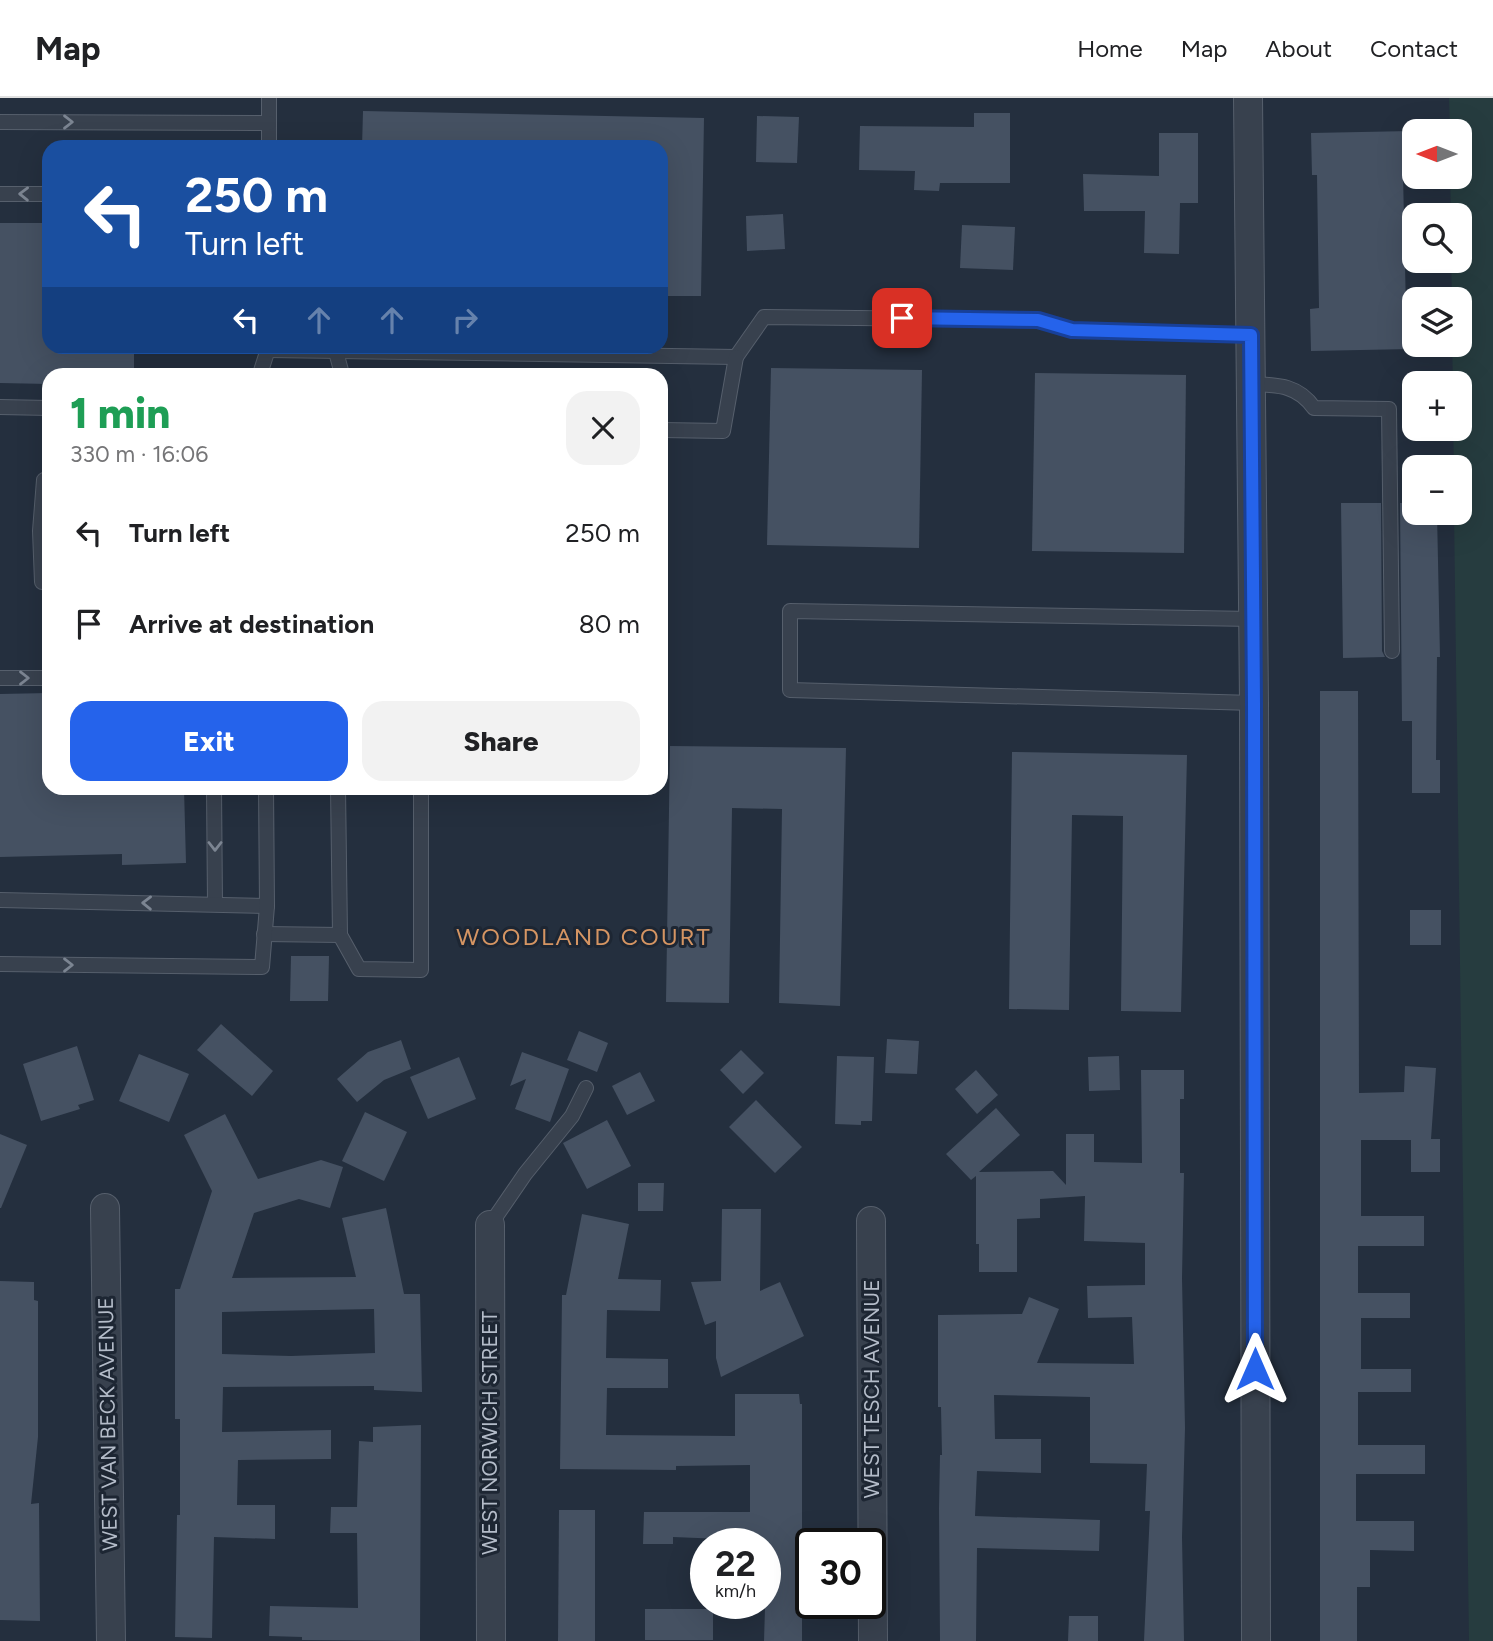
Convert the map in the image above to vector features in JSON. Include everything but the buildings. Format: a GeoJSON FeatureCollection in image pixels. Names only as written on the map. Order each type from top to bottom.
{"type":"FeatureCollection","features":[{"type":"Feature","properties":{"kind":"street"},"geometry":{"type":"LineString","coordinates":[[1248,98],[1254,703],[1256,1641]]}},
{"type":"Feature","properties":{"kind":"street","name":"WEST VAN BECK AVENUE"},"geometry":{"type":"LineString","coordinates":[[105,1208],[111,1641]]}},
{"type":"Feature","properties":{"kind":"street","name":"WEST TESCH AVENUE"},"geometry":{"type":"LineString","coordinates":[[871,1221],[873,1641]]}},
{"type":"Feature","properties":{"kind":"street","name":"WEST NORWICH STREET"},"geometry":{"type":"LineString","coordinates":[[490,1225],[491,1641]]}},
{"type":"Feature","properties":{"kind":"lane"},"geometry":{"type":"LineString","coordinates":[[269,98],[269,140]]}},
{"type":"Feature","properties":{"kind":"lane"},"geometry":{"type":"LineString","coordinates":[[0,122],[269,124]]}},
{"type":"Feature","properties":{"kind":"lane"},"geometry":{"type":"LineString","coordinates":[[0,194],[42,194]]}},
{"type":"Feature","properties":{"kind":"lane"},"geometry":{"type":"LineString","coordinates":[[668,430],[723,431],[736,357],[764,317],[1038,320],[1072,330],[1251,335]]}},
{"type":"Feature","properties":{"kind":"lane"},"geometry":{"type":"LineString","coordinates":[[496,354],[736,357]]}},
{"type":"Feature","properties":{"kind":"lane"},"geometry":{"type":"LineString","coordinates":[[1251,384],[1285,386],[1305,395],[1314,408],[1389,409],[1392,651]]}},
{"type":"Feature","properties":{"kind":"lane"},"geometry":{"type":"LineString","coordinates":[[0,407],[42,408]]}},
{"type":"Feature","properties":{"kind":"lane"},"geometry":{"type":"LineString","coordinates":[[42,506],[42,582]]}},
{"type":"Feature","properties":{"kind":"lane"},"geometry":{"type":"LineString","coordinates":[[1253,618],[790,611],[790,690],[1254,703]]}},
{"type":"Feature","properties":{"kind":"lane"},"geometry":{"type":"LineString","coordinates":[[0,678],[42,678]]}},
{"type":"Feature","properties":{"kind":"lane"},"geometry":{"type":"LineString","coordinates":[[214,795],[215,904]]}},
{"type":"Feature","properties":{"kind":"lane"},"geometry":{"type":"LineString","coordinates":[[0,964],[262,967],[267,906],[266,795]]}},
{"type":"Feature","properties":{"kind":"lane"},"geometry":{"type":"LineString","coordinates":[[338,795],[340,935],[359,969],[421,970],[421,795]]}},
{"type":"Feature","properties":{"kind":"lane"},"geometry":{"type":"LineString","coordinates":[[0,900],[267,906]]}},
{"type":"Feature","properties":{"kind":"lane"},"geometry":{"type":"LineString","coordinates":[[264,934],[340,935]]}},
{"type":"Feature","properties":{"kind":"lane"},"geometry":{"type":"LineString","coordinates":[[490,1225],[524,1174],[572,1116],[586,1088]]}},
{"type":"Feature","properties":{"kind":"green space"},"geometry":{"type":"Polygon","coordinates":[[[1449,98],[1493,98],[1493,1641],[1469,1641],[1454,525],[1472,525],[1472,455],[1454,455],[1453,441],[1472,441],[1472,371],[1453,371],[1452,357],[1472,357],[1472,287],[1452,287],[1451,273],[1472,273],[1472,203],[1451,203],[1450,189],[1472,189],[1472,119],[1450,119],[1449,98]]]}},
{"type":"Feature","properties":{"kind":"district","name":"WOODLAND COURT"},"geometry":{"type":"Point","coordinates":[584,937]}},
{"type":"Feature","properties":{"kind":"route"},"geometry":{"type":"LineString","coordinates":[[902,318],[1038,320],[1072,330],[1251,335],[1255,1369]]}}]}
